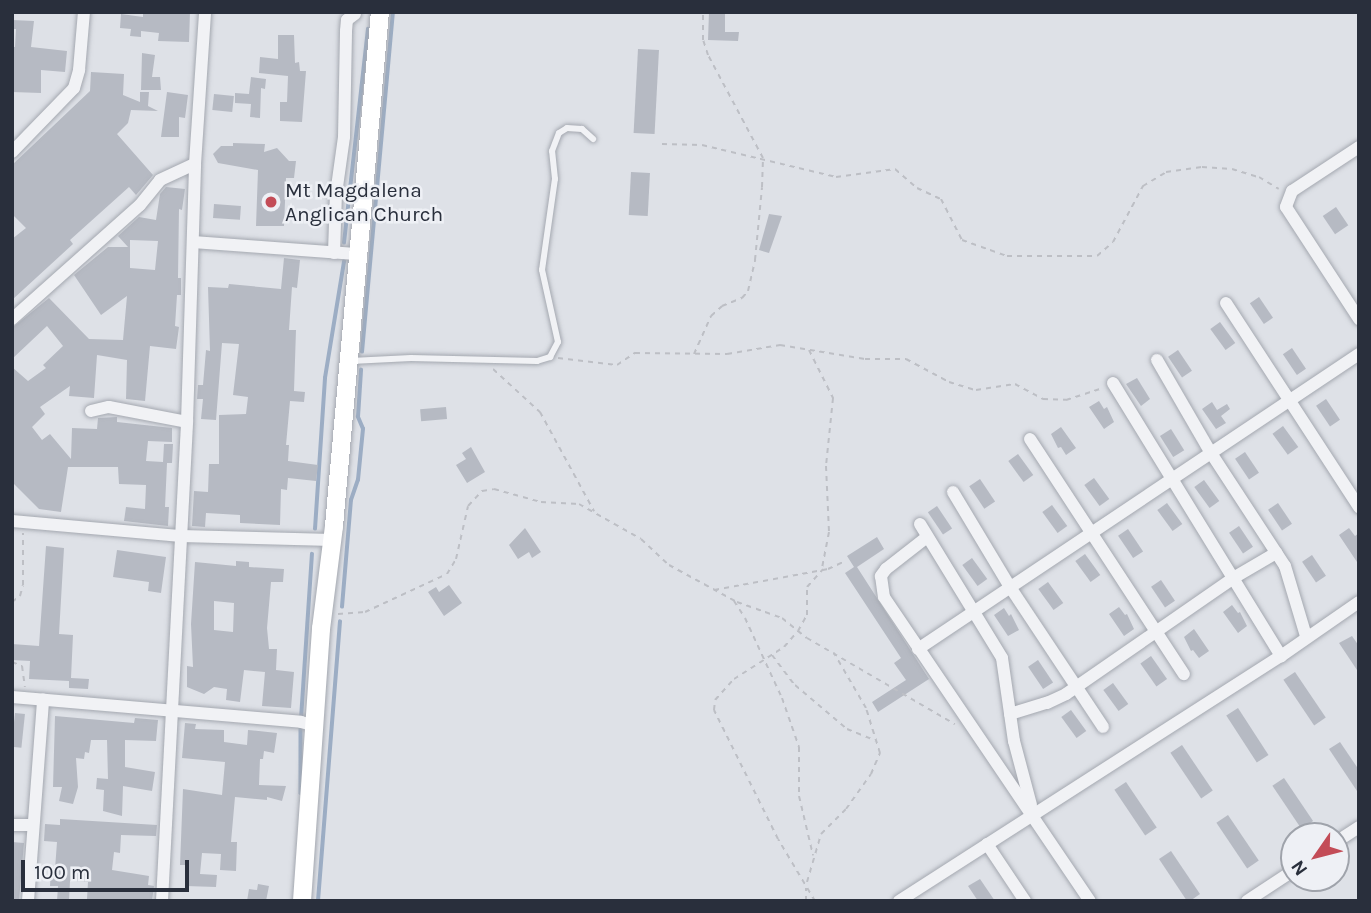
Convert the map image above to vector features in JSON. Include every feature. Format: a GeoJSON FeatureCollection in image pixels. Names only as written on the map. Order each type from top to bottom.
{"type":"FeatureCollection","features":[{"type":"Feature","properties":{"kind":"main road"},"geometry":{"type":"LineString","coordinates":[[302,901],[323,614],[379,17]]}},
{"type":"Feature","properties":{"kind":"street"},"geometry":{"type":"LineString","coordinates":[[12,152],[74,88],[80,62],[84,12]]}},
{"type":"Feature","properties":{"kind":"street"},"geometry":{"type":"LineString","coordinates":[[162,901],[187,422],[195,164],[205,12]]}},
{"type":"Feature","properties":{"kind":"street"},"geometry":{"type":"LineString","coordinates":[[334,253],[335,194],[344,137],[347,20],[354,13],[379,17]]}},
{"type":"Feature","properties":{"kind":"street"},"geometry":{"type":"LineString","coordinates":[[1359,147],[1289,195],[1286,207],[1291,219],[1359,319]]}},
{"type":"Feature","properties":{"kind":"street"},"geometry":{"type":"LineString","coordinates":[[12,319],[140,205],[160,180],[195,164]]}},
{"type":"Feature","properties":{"kind":"street"},"geometry":{"type":"LineString","coordinates":[[193,242],[356,254]]}},
{"type":"Feature","properties":{"kind":"street"},"geometry":{"type":"LineString","coordinates":[[1226,303],[1359,507]]}},
{"type":"Feature","properties":{"kind":"street"},"geometry":{"type":"LineString","coordinates":[[918,649],[1359,354]]}},
{"type":"Feature","properties":{"kind":"street"},"geometry":{"type":"LineString","coordinates":[[1157,360],[1211,453],[1290,578],[1306,636]]}},
{"type":"Feature","properties":{"kind":"street"},"geometry":{"type":"LineString","coordinates":[[1113,383],[1281,656]]}},
{"type":"Feature","properties":{"kind":"street"},"geometry":{"type":"LineString","coordinates":[[91,411],[109,407],[187,422]]}},
{"type":"Feature","properties":{"kind":"street"},"geometry":{"type":"LineString","coordinates":[[1030,439],[1155,634],[1184,674]]}},
{"type":"Feature","properties":{"kind":"street"},"geometry":{"type":"LineString","coordinates":[[953,492],[1010,587],[1103,727]]}},
{"type":"Feature","properties":{"kind":"street"},"geometry":{"type":"LineString","coordinates":[[18,522],[181,536],[332,540]]}},
{"type":"Feature","properties":{"kind":"street"},"geometry":{"type":"LineString","coordinates":[[920,524],[1002,658],[1010,714],[1033,814]]}},
{"type":"Feature","properties":{"kind":"street"},"geometry":{"type":"LineString","coordinates":[[927,537],[894,562],[881,576],[884,597],[1090,901]]}},
{"type":"Feature","properties":{"kind":"street"},"geometry":{"type":"LineString","coordinates":[[1010,714],[1047,703],[1076,686],[1276,553]]}},
{"type":"Feature","properties":{"kind":"street"},"geometry":{"type":"LineString","coordinates":[[899,901],[1281,656],[1306,636],[1359,602]]}},
{"type":"Feature","properties":{"kind":"street"},"geometry":{"type":"LineString","coordinates":[[12,697],[170,713],[301,722],[316,726]]}},
{"type":"Feature","properties":{"kind":"street"},"geometry":{"type":"LineString","coordinates":[[28,901],[43,700]]}},
{"type":"Feature","properties":{"kind":"street"},"geometry":{"type":"LineString","coordinates":[[12,825],[32,825]]}},
{"type":"Feature","properties":{"kind":"street"},"geometry":{"type":"LineString","coordinates":[[988,844],[1025,901]]}},
{"type":"Feature","properties":{"kind":"street"},"geometry":{"type":"LineString","coordinates":[[1247,901],[1280,879]]}},
{"type":"Feature","properties":{"kind":"lane"},"geometry":{"type":"LineString","coordinates":[[347,361],[537,361],[551,357],[558,342],[542,270],[555,179],[552,151],[559,133],[567,128],[582,129],[593,139]]}},
{"type":"Feature","properties":{"kind":"path"},"geometry":{"type":"LineString","coordinates":[[694,354],[712,316],[722,306],[742,298],[748,291],[755,260],[763,158],[708,55],[703,40],[703,12]]}},
{"type":"Feature","properties":{"kind":"path"},"geometry":{"type":"LineString","coordinates":[[662,144],[702,145],[836,177],[895,169],[917,188],[941,199],[948,209],[954,231],[962,240],[1007,256],[1097,256],[1113,242],[1143,186],[1166,172],[1202,167],[1232,169],[1259,177],[1289,195]]}},
{"type":"Feature","properties":{"kind":"path"},"geometry":{"type":"LineString","coordinates":[[551,357],[617,365],[635,354],[727,354],[780,345],[864,359],[906,359],[967,388],[976,390],[1015,384],[1043,399],[1066,400],[1086,396],[1113,383]]}},
{"type":"Feature","properties":{"kind":"path"},"geometry":{"type":"LineString","coordinates":[[808,349],[821,368],[833,398],[826,466],[828,532],[822,570],[807,587],[807,615],[798,631],[788,643],[734,679],[715,701],[713,710],[778,839],[815,901]]}},
{"type":"Feature","properties":{"kind":"path"},"geometry":{"type":"LineString","coordinates":[[481,359],[540,412],[594,512]]}},
{"type":"Feature","properties":{"kind":"path"},"geometry":{"type":"LineString","coordinates":[[323,614],[365,612],[447,574],[456,558],[468,506],[482,491],[494,489],[541,502],[579,504],[641,540],[668,565],[733,600],[782,618],[798,631],[955,723]]}},
{"type":"Feature","properties":{"kind":"path"},"geometry":{"type":"LineString","coordinates":[[12,602],[20,596],[23,585],[18,522]]}},
{"type":"Feature","properties":{"kind":"path"},"geometry":{"type":"LineString","coordinates":[[713,590],[822,570],[843,562]]}},
{"type":"Feature","properties":{"kind":"path"},"geometry":{"type":"LineString","coordinates":[[733,600],[782,698],[799,747],[799,796],[814,860]]}},
{"type":"Feature","properties":{"kind":"path"},"geometry":{"type":"LineString","coordinates":[[806,901],[806,885],[821,834],[846,809],[871,774],[880,753],[866,708],[834,652]]}},
{"type":"Feature","properties":{"kind":"path"},"geometry":{"type":"LineString","coordinates":[[772,655],[795,685],[847,729],[877,741]]}},
{"type":"Feature","properties":{"kind":"path"},"geometry":{"type":"LineString","coordinates":[[12,662],[22,666],[27,698]]}},
{"type":"Feature","properties":{"kind":"building"},"geometry":{"type":"Polygon","coordinates":[[[143,12],[190,12],[189,42],[158,41],[159,33],[141,31],[141,37],[130,36],[131,29],[120,28],[121,14],[143,17],[143,12]]]}},
{"type":"Feature","properties":{"kind":"building"},"geometry":{"type":"Polygon","coordinates":[[[709,12],[725,12],[725,32],[739,32],[738,41],[708,40],[709,12]]]}},
{"type":"Feature","properties":{"kind":"building"},"geometry":{"type":"Polygon","coordinates":[[[12,20],[34,21],[31,47],[67,51],[65,72],[41,70],[41,93],[12,92],[12,47],[15,47],[16,29],[12,29],[12,20]]]}},
{"type":"Feature","properties":{"kind":"building"},"geometry":{"type":"Polygon","coordinates":[[[278,35],[294,35],[295,63],[299,62],[300,71],[306,71],[302,122],[280,121],[280,102],[287,102],[288,76],[259,73],[260,57],[278,59],[278,35]]]}},
{"type":"Feature","properties":{"kind":"building"},"geometry":{"type":"Polygon","coordinates":[[[638,49],[659,50],[655,134],[634,133],[638,49]]]}},
{"type":"Feature","properties":{"kind":"building"},"geometry":{"type":"Polygon","coordinates":[[[142,53],[155,55],[152,77],[160,77],[161,90],[141,90],[142,53]]]}},
{"type":"Feature","properties":{"kind":"building"},"geometry":{"type":"Polygon","coordinates":[[[91,72],[124,74],[123,95],[140,102],[140,92],[149,92],[148,106],[158,111],[131,110],[128,123],[117,134],[153,175],[136,195],[129,187],[70,240],[73,244],[12,300],[12,239],[26,228],[12,214],[12,165],[90,91],[91,72]]]}},
{"type":"Feature","properties":{"kind":"building"},"geometry":{"type":"Polygon","coordinates":[[[251,77],[266,79],[265,89],[261,88],[260,118],[250,117],[251,104],[235,103],[235,93],[249,94],[251,77]]]}},
{"type":"Feature","properties":{"kind":"building"},"geometry":{"type":"Polygon","coordinates":[[[167,92],[188,95],[185,118],[179,117],[179,137],[161,137],[167,92]]]}},
{"type":"Feature","properties":{"kind":"building"},"geometry":{"type":"Polygon","coordinates":[[[214,94],[234,96],[232,112],[212,110],[214,94]]]}},
{"type":"Feature","properties":{"kind":"building","name":"Mt Magdalena Anglican Church"},"geometry":{"type":"Polygon","coordinates":[[[233,143],[265,144],[264,152],[277,148],[289,161],[296,161],[294,178],[286,178],[284,226],[256,226],[258,170],[218,163],[213,154],[221,146],[233,146],[233,143]]]}},
{"type":"Feature","properties":{"kind":"building"},"geometry":{"type":"Polygon","coordinates":[[[631,172],[650,173],[648,216],[629,215],[631,172]]]}},
{"type":"Feature","properties":{"kind":"building"},"geometry":{"type":"Polygon","coordinates":[[[166,187],[185,189],[182,210],[179,209],[178,278],[181,278],[181,295],[177,295],[175,326],[179,327],[176,349],[150,346],[145,401],[126,399],[127,360],[97,355],[94,398],[69,396],[70,386],[40,407],[45,414],[32,427],[42,440],[50,434],[71,459],[72,428],[97,429],[98,418],[117,417],[117,422],[172,428],[172,442],[148,441],[146,461],[163,462],[164,444],[173,444],[172,463],[167,463],[165,507],[169,507],[168,526],[124,521],[126,507],[145,509],[146,485],[119,484],[118,467],[68,467],[61,512],[39,509],[12,482],[12,367],[28,381],[46,368],[43,365],[63,346],[47,326],[12,359],[12,328],[49,298],[89,339],[123,340],[127,296],[101,315],[74,275],[108,247],[128,247],[118,236],[139,217],[156,220],[160,194],[166,187]],[[130,240],[130,268],[155,270],[158,241],[130,240]]]}},
{"type":"Feature","properties":{"kind":"building"},"geometry":{"type":"Polygon","coordinates":[[[214,204],[241,206],[240,220],[213,218],[214,204]]]}},
{"type":"Feature","properties":{"kind":"building"},"geometry":{"type":"Polygon","coordinates":[[[1336,207],[1348,225],[1335,234],[1323,216],[1336,207]]]}},
{"type":"Feature","properties":{"kind":"building"},"geometry":{"type":"Polygon","coordinates":[[[769,214],[782,216],[769,253],[759,250],[769,214]]]}},
{"type":"Feature","properties":{"kind":"building"},"geometry":{"type":"Polygon","coordinates":[[[284,258],[300,260],[297,288],[292,287],[289,330],[296,330],[294,391],[305,392],[304,402],[290,401],[286,445],[289,445],[288,461],[318,465],[316,481],[288,478],[287,490],[281,489],[280,525],[240,523],[240,515],[206,513],[205,527],[192,526],[194,491],[208,492],[209,464],[219,464],[219,415],[246,414],[248,397],[233,395],[239,344],[222,343],[216,420],[201,419],[203,399],[197,399],[198,385],[203,385],[206,350],[210,351],[208,287],[228,288],[229,284],[281,289],[284,258]]]}},
{"type":"Feature","properties":{"kind":"building"},"geometry":{"type":"Polygon","coordinates":[[[1259,297],[1273,318],[1264,324],[1250,303],[1259,297]]]}},
{"type":"Feature","properties":{"kind":"building"},"geometry":{"type":"Polygon","coordinates":[[[1220,322],[1235,343],[1226,350],[1210,329],[1220,322]]]}},
{"type":"Feature","properties":{"kind":"building"},"geometry":{"type":"Polygon","coordinates":[[[1292,348],[1306,369],[1297,375],[1283,354],[1292,348]]]}},
{"type":"Feature","properties":{"kind":"building"},"geometry":{"type":"Polygon","coordinates":[[[1178,350],[1192,371],[1182,377],[1168,357],[1178,350]]]}},
{"type":"Feature","properties":{"kind":"building"},"geometry":{"type":"Polygon","coordinates":[[[1137,378],[1150,399],[1141,406],[1126,384],[1137,378]]]}},
{"type":"Feature","properties":{"kind":"building"},"geometry":{"type":"Polygon","coordinates":[[[1326,399],[1340,420],[1330,426],[1316,406],[1326,399]]]}},
{"type":"Feature","properties":{"kind":"building"},"geometry":{"type":"Polygon","coordinates":[[[1099,401],[1104,409],[1107,407],[1114,422],[1104,429],[1089,407],[1099,401]]]}},
{"type":"Feature","properties":{"kind":"building"},"geometry":{"type":"Polygon","coordinates":[[[1212,402],[1217,410],[1227,404],[1230,409],[1221,416],[1226,423],[1216,429],[1202,409],[1212,402]]]}},
{"type":"Feature","properties":{"kind":"building"},"geometry":{"type":"Polygon","coordinates":[[[446,407],[447,419],[421,421],[420,409],[446,407]]]}},
{"type":"Feature","properties":{"kind":"building"},"geometry":{"type":"Polygon","coordinates":[[[1283,426],[1298,447],[1288,455],[1272,434],[1283,426]]]}},
{"type":"Feature","properties":{"kind":"building"},"geometry":{"type":"Polygon","coordinates":[[[1061,427],[1076,448],[1066,455],[1061,447],[1058,448],[1051,434],[1061,427]]]}},
{"type":"Feature","properties":{"kind":"building"},"geometry":{"type":"Polygon","coordinates":[[[1171,429],[1184,450],[1173,457],[1160,436],[1171,429]]]}},
{"type":"Feature","properties":{"kind":"building"},"geometry":{"type":"Polygon","coordinates":[[[471,447],[485,472],[467,483],[456,465],[466,459],[462,453],[471,447]]]}},
{"type":"Feature","properties":{"kind":"building"},"geometry":{"type":"Polygon","coordinates":[[[1245,452],[1259,473],[1249,479],[1235,459],[1245,452]]]}},
{"type":"Feature","properties":{"kind":"building"},"geometry":{"type":"Polygon","coordinates":[[[1018,454],[1033,475],[1024,482],[1008,461],[1018,454]]]}},
{"type":"Feature","properties":{"kind":"building"},"geometry":{"type":"Polygon","coordinates":[[[1094,478],[1109,499],[1100,506],[1084,485],[1094,478]]]}},
{"type":"Feature","properties":{"kind":"building"},"geometry":{"type":"Polygon","coordinates":[[[980,479],[995,501],[984,509],[969,486],[980,479]]]}},
{"type":"Feature","properties":{"kind":"building"},"geometry":{"type":"Polygon","coordinates":[[[1204,480],[1219,501],[1210,508],[1194,487],[1204,480]]]}},
{"type":"Feature","properties":{"kind":"building"},"geometry":{"type":"Polygon","coordinates":[[[1167,503],[1182,524],[1173,531],[1157,510],[1167,503]]]}},
{"type":"Feature","properties":{"kind":"building"},"geometry":{"type":"Polygon","coordinates":[[[1278,503],[1292,524],[1282,530],[1268,510],[1278,503]]]}},
{"type":"Feature","properties":{"kind":"building"},"geometry":{"type":"Polygon","coordinates":[[[1052,505],[1067,526],[1058,533],[1042,512],[1052,505]]]}},
{"type":"Feature","properties":{"kind":"building"},"geometry":{"type":"Polygon","coordinates":[[[937,506],[952,528],[943,535],[928,512],[937,506]]]}},
{"type":"Feature","properties":{"kind":"building"},"geometry":{"type":"Polygon","coordinates":[[[1239,526],[1253,547],[1243,553],[1229,533],[1239,526]]]}},
{"type":"Feature","properties":{"kind":"building"},"geometry":{"type":"Polygon","coordinates":[[[525,528],[541,552],[532,558],[529,552],[518,559],[509,545],[525,528]]]}},
{"type":"Feature","properties":{"kind":"building"},"geometry":{"type":"Polygon","coordinates":[[[1349,528],[1355,536],[1359,533],[1359,565],[1339,535],[1349,528]]]}},
{"type":"Feature","properties":{"kind":"building"},"geometry":{"type":"Polygon","coordinates":[[[1128,529],[1143,551],[1133,558],[1118,536],[1128,529]]]}},
{"type":"Feature","properties":{"kind":"building"},"geometry":{"type":"Polygon","coordinates":[[[877,537],[884,549],[857,567],[929,679],[878,712],[872,702],[906,680],[894,663],[901,658],[845,573],[854,567],[847,556],[877,537]]]}},
{"type":"Feature","properties":{"kind":"building"},"geometry":{"type":"Polygon","coordinates":[[[46,546],[64,548],[59,634],[73,635],[71,678],[89,679],[88,689],[69,688],[69,681],[29,679],[30,661],[12,660],[12,644],[39,646],[46,546]]]}},
{"type":"Feature","properties":{"kind":"building"},"geometry":{"type":"Polygon","coordinates":[[[117,550],[166,557],[161,593],[148,591],[149,582],[113,577],[117,550]]]}},
{"type":"Feature","properties":{"kind":"building"},"geometry":{"type":"Polygon","coordinates":[[[1085,554],[1100,575],[1091,582],[1075,561],[1085,554]]]}},
{"type":"Feature","properties":{"kind":"building"},"geometry":{"type":"Polygon","coordinates":[[[1312,555],[1326,576],[1316,582],[1302,562],[1312,555]]]}},
{"type":"Feature","properties":{"kind":"building"},"geometry":{"type":"Polygon","coordinates":[[[972,558],[987,579],[978,586],[962,565],[972,558]]]}},
{"type":"Feature","properties":{"kind":"building"},"geometry":{"type":"Polygon","coordinates":[[[236,561],[249,562],[249,567],[284,569],[283,582],[271,582],[267,628],[269,649],[277,649],[276,670],[294,672],[291,708],[262,706],[265,672],[244,670],[240,702],[226,700],[227,689],[214,687],[204,694],[187,687],[187,666],[193,667],[191,624],[195,562],[236,566],[236,561]],[[214,601],[214,630],[233,632],[234,603],[214,601]]]}},
{"type":"Feature","properties":{"kind":"building"},"geometry":{"type":"Polygon","coordinates":[[[1161,580],[1175,601],[1165,607],[1151,587],[1161,580]]]}},
{"type":"Feature","properties":{"kind":"building"},"geometry":{"type":"Polygon","coordinates":[[[1048,582],[1063,603],[1054,610],[1038,589],[1048,582]]]}},
{"type":"Feature","properties":{"kind":"building"},"geometry":{"type":"Polygon","coordinates":[[[449,585],[462,603],[444,616],[428,592],[436,587],[439,592],[449,585]]]}},
{"type":"Feature","properties":{"kind":"building"},"geometry":{"type":"Polygon","coordinates":[[[1232,605],[1240,612],[1247,626],[1238,633],[1223,612],[1232,605]]]}},
{"type":"Feature","properties":{"kind":"building"},"geometry":{"type":"Polygon","coordinates":[[[1119,607],[1127,614],[1134,629],[1124,636],[1109,614],[1119,607]]]}},
{"type":"Feature","properties":{"kind":"building"},"geometry":{"type":"Polygon","coordinates":[[[1004,608],[1009,616],[1011,614],[1019,630],[1008,636],[994,615],[1004,608]]]}},
{"type":"Feature","properties":{"kind":"building"},"geometry":{"type":"Polygon","coordinates":[[[1194,629],[1209,651],[1199,658],[1191,651],[1184,637],[1194,629]]]}},
{"type":"Feature","properties":{"kind":"building"},"geometry":{"type":"Polygon","coordinates":[[[1352,636],[1359,646],[1359,673],[1339,643],[1352,636]]]}},
{"type":"Feature","properties":{"kind":"building"},"geometry":{"type":"Polygon","coordinates":[[[1151,656],[1167,679],[1156,686],[1140,663],[1151,656]]]}},
{"type":"Feature","properties":{"kind":"building"},"geometry":{"type":"Polygon","coordinates":[[[1038,660],[1053,682],[1043,689],[1028,667],[1038,660]]]}},
{"type":"Feature","properties":{"kind":"building"},"geometry":{"type":"Polygon","coordinates":[[[1295,672],[1326,718],[1314,725],[1283,680],[1295,672]]]}},
{"type":"Feature","properties":{"kind":"building"},"geometry":{"type":"Polygon","coordinates":[[[1113,683],[1128,704],[1119,711],[1103,690],[1113,683]]]}},
{"type":"Feature","properties":{"kind":"building"},"geometry":{"type":"Polygon","coordinates":[[[1238,708],[1268,755],[1257,763],[1226,716],[1238,708]]]}},
{"type":"Feature","properties":{"kind":"building"},"geometry":{"type":"Polygon","coordinates":[[[1071,710],[1086,731],[1077,738],[1061,717],[1071,710]]]}},
{"type":"Feature","properties":{"kind":"building"},"geometry":{"type":"Polygon","coordinates":[[[15,713],[25,714],[21,748],[12,747],[15,713]]]}},
{"type":"Feature","properties":{"kind":"building"},"geometry":{"type":"Polygon","coordinates":[[[55,716],[134,723],[135,718],[158,720],[156,741],[125,740],[125,767],[155,772],[152,791],[123,786],[122,816],[103,811],[104,790],[96,789],[97,778],[108,779],[107,740],[91,740],[89,753],[85,752],[84,759],[76,758],[78,787],[73,804],[59,801],[62,787],[53,787],[55,716]]]}},
{"type":"Feature","properties":{"kind":"building"},"geometry":{"type":"Polygon","coordinates":[[[185,723],[196,724],[195,729],[224,730],[224,742],[247,745],[248,730],[277,733],[274,753],[264,751],[263,759],[260,759],[259,785],[286,786],[282,801],[267,797],[267,800],[235,797],[231,842],[237,842],[236,871],[220,870],[221,854],[202,853],[200,874],[217,875],[216,887],[186,886],[187,865],[180,865],[183,789],[222,795],[225,762],[182,758],[185,723]]]}},
{"type":"Feature","properties":{"kind":"building"},"geometry":{"type":"Polygon","coordinates":[[[1340,742],[1359,770],[1359,794],[1329,749],[1340,742]]]}},
{"type":"Feature","properties":{"kind":"building"},"geometry":{"type":"Polygon","coordinates":[[[1182,745],[1213,791],[1201,798],[1170,753],[1182,745]]]}},
{"type":"Feature","properties":{"kind":"building"},"geometry":{"type":"Polygon","coordinates":[[[1284,778],[1313,821],[1297,822],[1272,786],[1284,778]]]}},
{"type":"Feature","properties":{"kind":"building"},"geometry":{"type":"Polygon","coordinates":[[[1126,782],[1157,828],[1145,835],[1114,790],[1126,782]]]}},
{"type":"Feature","properties":{"kind":"building"},"geometry":{"type":"Polygon","coordinates":[[[1228,815],[1259,861],[1247,868],[1216,823],[1228,815]]]}},
{"type":"Feature","properties":{"kind":"building"},"geometry":{"type":"Polygon","coordinates":[[[60,819],[157,825],[156,836],[121,835],[120,853],[114,852],[112,870],[149,876],[148,885],[154,886],[152,901],[87,899],[88,882],[70,881],[69,901],[57,901],[58,886],[50,886],[51,869],[55,869],[57,842],[44,841],[45,824],[60,825],[60,819]]]}},
{"type":"Feature","properties":{"kind":"building"},"geometry":{"type":"Polygon","coordinates":[[[12,842],[24,843],[19,901],[12,901],[12,842]]]}},
{"type":"Feature","properties":{"kind":"building"},"geometry":{"type":"Polygon","coordinates":[[[1171,851],[1200,894],[1190,901],[1187,901],[1159,859],[1171,851]]]}},
{"type":"Feature","properties":{"kind":"building"},"geometry":{"type":"Polygon","coordinates":[[[980,879],[995,901],[978,901],[968,886],[980,879]]]}},
{"type":"Feature","properties":{"kind":"building"},"geometry":{"type":"Polygon","coordinates":[[[258,884],[269,886],[266,901],[247,901],[249,889],[257,890],[258,884]]]}},
{"type":"Feature","properties":{"kind":"waterway"},"geometry":{"type":"LineString","coordinates":[[362,352],[393,12]]}},
{"type":"Feature","properties":{"kind":"waterway"},"geometry":{"type":"LineString","coordinates":[[344,243],[368,29]]}},
{"type":"Feature","properties":{"kind":"waterway"},"geometry":{"type":"LineString","coordinates":[[315,529],[325,378],[344,262]]}},
{"type":"Feature","properties":{"kind":"waterway"},"geometry":{"type":"LineString","coordinates":[[342,607],[351,500],[358,480],[363,429],[358,417],[361,370]]}},
{"type":"Feature","properties":{"kind":"waterway"},"geometry":{"type":"LineString","coordinates":[[301,719],[312,554]]}},
{"type":"Feature","properties":{"kind":"waterway"},"geometry":{"type":"LineString","coordinates":[[318,901],[340,622]]}},
{"type":"Feature","properties":{"kind":"waterway"},"geometry":{"type":"LineString","coordinates":[[301,727],[301,793]]}},
{"type":"Feature","properties":{"kind":"place","name":"Mt Magdalena Anglican Church"},"geometry":{"type":"Point","coordinates":[271,202]}}]}
